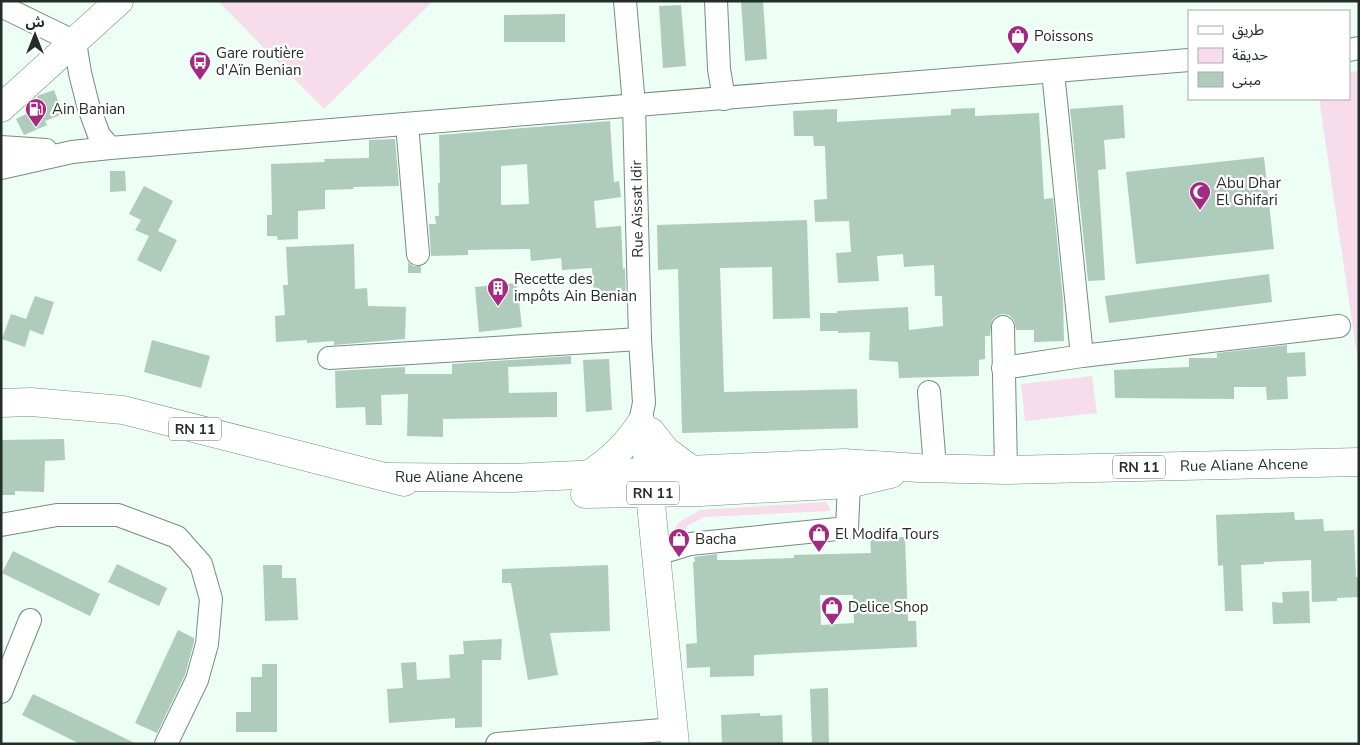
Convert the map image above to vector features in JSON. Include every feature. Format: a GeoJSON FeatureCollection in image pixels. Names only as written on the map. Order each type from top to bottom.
{"type":"FeatureCollection","features":[{"type":"Feature","properties":{"kind":"main road"},"geometry":{"type":"LineString","coordinates":[[1,108],[118,1]]}},
{"type":"Feature","properties":{"kind":"main road","name":"Rue Aliane Ahcene"},"geometry":{"type":"LineString","coordinates":[[1,403],[31,402],[124,410],[386,477],[503,478],[596,484],[696,481],[849,484],[927,468]]}},
{"type":"Feature","properties":{"kind":"main road"},"geometry":{"type":"LineString","coordinates":[[645,419],[666,451],[696,481],[687,496],[667,513],[656,545],[648,525],[633,511],[596,484],[606,463],[623,448],[645,419]]}},
{"type":"Feature","properties":{"kind":"main road","name":"Rue Aliane Ahcene"},"geometry":{"type":"LineString","coordinates":[[696,481],[844,463],[1006,470],[1359,462]]}},
{"type":"Feature","properties":{"kind":"main road"},"geometry":{"type":"LineString","coordinates":[[650,483],[674,736]]}},
{"type":"Feature","properties":{"kind":"street","name":"Rue Aissat Idir"},"geometry":{"type":"LineString","coordinates":[[625,1],[634,105],[640,339],[645,419],[644,464],[650,483]]}},
{"type":"Feature","properties":{"kind":"street"},"geometry":{"type":"LineString","coordinates":[[716,1],[719,69],[724,99]]}},
{"type":"Feature","properties":{"kind":"street"},"geometry":{"type":"LineString","coordinates":[[1,6],[75,42],[80,74],[88,105],[99,135],[110,148]]}},
{"type":"Feature","properties":{"kind":"street"},"geometry":{"type":"LineString","coordinates":[[1,168],[72,152],[110,148],[1188,60]]}},
{"type":"Feature","properties":{"kind":"street"},"geometry":{"type":"LineString","coordinates":[[1053,72],[1082,356]]}},
{"type":"Feature","properties":{"kind":"street"},"geometry":{"type":"LineString","coordinates":[[407,124],[418,254]]}},
{"type":"Feature","properties":{"kind":"street"},"geometry":{"type":"LineString","coordinates":[[1,147],[72,152]]}},
{"type":"Feature","properties":{"kind":"street"},"geometry":{"type":"LineString","coordinates":[[1003,368],[1082,356],[1339,326]]}},
{"type":"Feature","properties":{"kind":"street"},"geometry":{"type":"LineString","coordinates":[[1003,327],[1006,470]]}},
{"type":"Feature","properties":{"kind":"street"},"geometry":{"type":"LineString","coordinates":[[329,358],[640,339]]}},
{"type":"Feature","properties":{"kind":"street"},"geometry":{"type":"LineString","coordinates":[[927,468],[929,392]]}},
{"type":"Feature","properties":{"kind":"street"},"geometry":{"type":"LineString","coordinates":[[656,545],[690,544],[847,528],[849,484]]}},
{"type":"Feature","properties":{"kind":"street"},"geometry":{"type":"LineString","coordinates":[[1,524],[57,515],[118,515],[177,537],[201,564],[210,599],[207,644],[197,680],[166,744]]}},
{"type":"Feature","properties":{"kind":"street"},"geometry":{"type":"LineString","coordinates":[[1,692],[30,620]]}},
{"type":"Feature","properties":{"kind":"street"},"geometry":{"type":"LineString","coordinates":[[497,744],[674,736]]}},
{"type":"Feature","properties":{"kind":"green space"},"geometry":{"type":"Polygon","coordinates":[[[218,1],[433,1],[324,109],[218,1]]]}},
{"type":"Feature","properties":{"kind":"green space"},"geometry":{"type":"Polygon","coordinates":[[[1359,71],[1359,368],[1319,100],[1350,100],[1350,72],[1359,71]]]}},
{"type":"Feature","properties":{"kind":"green space"},"geometry":{"type":"Polygon","coordinates":[[[1092,376],[1097,413],[1025,421],[1021,384],[1092,376]]]}},
{"type":"Feature","properties":{"kind":"green space"},"geometry":{"type":"Polygon","coordinates":[[[826,502],[830,511],[704,517],[687,526],[684,535],[674,542],[674,529],[680,521],[701,510],[826,502]]]}},
{"type":"Feature","properties":{"kind":"building"},"geometry":{"type":"Polygon","coordinates":[[[741,1],[763,1],[767,59],[745,61],[741,1]]]}},
{"type":"Feature","properties":{"kind":"building"},"geometry":{"type":"Polygon","coordinates":[[[681,5],[686,66],[663,68],[659,6],[681,5]]]}},
{"type":"Feature","properties":{"kind":"building"},"geometry":{"type":"Polygon","coordinates":[[[565,14],[565,42],[504,42],[504,15],[565,14]]]}},
{"type":"Feature","properties":{"kind":"building"},"geometry":{"type":"Polygon","coordinates":[[[54,90],[63,114],[45,121],[47,125],[24,135],[16,119],[41,107],[37,96],[54,90]]]}},
{"type":"Feature","properties":{"kind":"building"},"geometry":{"type":"Polygon","coordinates":[[[1123,105],[1125,138],[1104,140],[1106,169],[1098,170],[1105,280],[1088,281],[1070,109],[1123,105]]]}},
{"type":"Feature","properties":{"kind":"building"},"geometry":{"type":"Polygon","coordinates":[[[975,108],[975,116],[1039,113],[1044,199],[1053,198],[1063,300],[1064,341],[1034,342],[1034,330],[1016,330],[1014,320],[1009,315],[1002,314],[992,320],[990,336],[985,336],[985,359],[979,360],[979,376],[899,378],[898,362],[869,360],[870,332],[838,333],[838,331],[820,331],[820,313],[908,307],[909,330],[943,326],[942,296],[935,296],[934,265],[904,267],[903,254],[877,256],[879,281],[838,283],[836,253],[851,252],[849,221],[815,222],[814,200],[827,199],[825,146],[814,146],[813,136],[794,136],[793,111],[837,109],[837,122],[951,115],[951,109],[975,108]]]}},
{"type":"Feature","properties":{"kind":"building"},"geometry":{"type":"Polygon","coordinates":[[[610,121],[614,182],[619,181],[621,197],[594,201],[596,228],[621,226],[626,301],[609,302],[608,294],[594,295],[592,268],[562,270],[561,258],[531,261],[530,249],[468,250],[468,255],[431,256],[429,224],[436,224],[435,216],[439,216],[439,135],[610,121]],[[527,164],[501,166],[501,205],[529,204],[527,164]]]}},
{"type":"Feature","properties":{"kind":"building"},"geometry":{"type":"Polygon","coordinates":[[[395,139],[399,186],[325,190],[325,209],[298,211],[298,239],[278,240],[277,236],[267,236],[267,215],[272,215],[271,164],[325,162],[324,159],[369,158],[369,140],[395,139]]]}},
{"type":"Feature","properties":{"kind":"building","name":"Abu Dhar El Ghifari"},"geometry":{"type":"Polygon","coordinates":[[[1264,157],[1274,249],[1136,264],[1126,172],[1264,157]]]}},
{"type":"Feature","properties":{"kind":"building"},"geometry":{"type":"Polygon","coordinates":[[[110,171],[125,171],[126,191],[110,192],[110,171]]]}},
{"type":"Feature","properties":{"kind":"building"},"geometry":{"type":"Polygon","coordinates":[[[144,186],[173,201],[158,231],[177,240],[161,272],[137,260],[149,236],[135,230],[141,220],[129,214],[144,186]]]}},
{"type":"Feature","properties":{"kind":"building"},"geometry":{"type":"Polygon","coordinates":[[[807,220],[810,318],[773,319],[772,267],[720,268],[724,392],[857,389],[858,428],[682,433],[678,269],[658,270],[657,225],[807,220]]]}},
{"type":"Feature","properties":{"kind":"building"},"geometry":{"type":"Polygon","coordinates":[[[354,244],[355,289],[367,288],[368,306],[406,307],[405,339],[334,345],[334,341],[307,343],[307,340],[276,342],[275,316],[285,315],[283,285],[288,285],[286,247],[354,244]]]}},
{"type":"Feature","properties":{"kind":"building"},"geometry":{"type":"Polygon","coordinates":[[[408,262],[413,266],[421,266],[421,273],[408,273],[408,262]]]}},
{"type":"Feature","properties":{"kind":"building"},"geometry":{"type":"Polygon","coordinates":[[[1269,274],[1272,302],[1109,323],[1105,296],[1269,274]]]}},
{"type":"Feature","properties":{"kind":"building","name":"Recette des impôts Ain Benian"},"geometry":{"type":"Polygon","coordinates":[[[517,283],[522,327],[479,332],[475,287],[517,283]]]}},
{"type":"Feature","properties":{"kind":"building"},"geometry":{"type":"Polygon","coordinates":[[[35,296],[54,302],[43,335],[30,330],[25,347],[2,339],[11,314],[26,319],[35,296]]]}},
{"type":"Feature","properties":{"kind":"building"},"geometry":{"type":"Polygon","coordinates":[[[152,340],[210,356],[201,388],[144,372],[152,340]]]}},
{"type":"Feature","properties":{"kind":"building"},"geometry":{"type":"Polygon","coordinates":[[[1287,345],[1287,353],[1305,352],[1306,376],[1287,377],[1288,399],[1267,400],[1266,387],[1234,387],[1234,399],[1115,398],[1114,370],[1189,367],[1189,358],[1217,358],[1217,353],[1287,345]]]}},
{"type":"Feature","properties":{"kind":"building"},"geometry":{"type":"Polygon","coordinates":[[[571,356],[571,364],[508,367],[509,393],[557,392],[557,417],[443,419],[443,437],[407,436],[408,394],[381,395],[382,425],[366,425],[365,407],[336,408],[335,371],[405,367],[405,374],[452,374],[452,364],[571,356]]]}},
{"type":"Feature","properties":{"kind":"building"},"geometry":{"type":"Polygon","coordinates":[[[609,359],[612,410],[586,412],[583,360],[609,359]]]}},
{"type":"Feature","properties":{"kind":"building"},"geometry":{"type":"Polygon","coordinates":[[[64,439],[65,460],[45,461],[44,492],[15,491],[15,495],[1,495],[1,440],[64,439]]]}},
{"type":"Feature","properties":{"kind":"building"},"geometry":{"type":"Polygon","coordinates":[[[1294,512],[1295,520],[1323,519],[1324,531],[1354,530],[1356,577],[1359,577],[1359,597],[1337,598],[1337,601],[1312,602],[1311,560],[1264,562],[1264,564],[1241,565],[1243,611],[1225,611],[1223,565],[1218,566],[1216,515],[1294,512]]]}},
{"type":"Feature","properties":{"kind":"building"},"geometry":{"type":"Polygon","coordinates":[[[905,537],[908,621],[916,621],[917,647],[754,655],[754,676],[710,677],[710,667],[687,668],[686,644],[697,643],[694,557],[717,554],[717,560],[735,560],[794,558],[794,555],[871,553],[870,538],[905,537]],[[820,595],[821,625],[854,623],[853,595],[820,595]]]}},
{"type":"Feature","properties":{"kind":"building"},"geometry":{"type":"Polygon","coordinates":[[[13,551],[100,594],[90,616],[2,573],[13,551]]]}},
{"type":"Feature","properties":{"kind":"building"},"geometry":{"type":"Polygon","coordinates":[[[117,564],[167,588],[159,606],[108,582],[117,564]]]}},
{"type":"Feature","properties":{"kind":"building"},"geometry":{"type":"Polygon","coordinates":[[[263,565],[282,565],[282,578],[296,578],[298,620],[265,621],[263,565]]]}},
{"type":"Feature","properties":{"kind":"building"},"geometry":{"type":"Polygon","coordinates":[[[608,565],[610,631],[550,633],[558,675],[528,680],[511,583],[502,583],[502,569],[608,565]]]}},
{"type":"Feature","properties":{"kind":"building"},"geometry":{"type":"Polygon","coordinates":[[[1309,591],[1310,623],[1273,624],[1272,602],[1283,603],[1282,592],[1309,591]]]}},
{"type":"Feature","properties":{"kind":"building"},"geometry":{"type":"Polygon","coordinates":[[[178,630],[194,638],[194,642],[185,675],[157,733],[135,723],[178,630]]]}},
{"type":"Feature","properties":{"kind":"building"},"geometry":{"type":"Polygon","coordinates":[[[502,639],[501,660],[482,660],[482,727],[455,728],[455,718],[389,723],[387,689],[403,688],[401,663],[416,662],[417,680],[450,678],[449,655],[464,654],[463,641],[502,639]]]}},
{"type":"Feature","properties":{"kind":"building"},"geometry":{"type":"Polygon","coordinates":[[[262,664],[277,664],[277,732],[236,732],[236,712],[251,712],[251,677],[262,677],[262,664]]]}},
{"type":"Feature","properties":{"kind":"building"},"geometry":{"type":"Polygon","coordinates":[[[828,688],[829,744],[812,744],[810,689],[828,688]]]}},
{"type":"Feature","properties":{"kind":"building"},"geometry":{"type":"Polygon","coordinates":[[[33,694],[137,744],[80,744],[22,715],[33,694]]]}},
{"type":"Feature","properties":{"kind":"building"},"geometry":{"type":"Polygon","coordinates":[[[760,713],[760,716],[782,715],[783,743],[722,744],[721,715],[760,713]]]}},
{"type":"Feature","properties":{"kind":"place","name":"Poissons"},"geometry":{"type":"Point","coordinates":[1018,55]}},
{"type":"Feature","properties":{"kind":"place","name":"Gare routière d'Aïn Benian"},"geometry":{"type":"Point","coordinates":[200,81]}},
{"type":"Feature","properties":{"kind":"place","name":"Ain Banian"},"geometry":{"type":"Point","coordinates":[36,128]}},
{"type":"Feature","properties":{"kind":"place","name":"Abu Dhar El Ghifari"},"geometry":{"type":"Point","coordinates":[1200,211]}},
{"type":"Feature","properties":{"kind":"place","name":"Recette des impôts Ain Benian"},"geometry":{"type":"Point","coordinates":[498,307]}},
{"type":"Feature","properties":{"kind":"place","name":"El Modifa Tours"},"geometry":{"type":"Point","coordinates":[819,553]}},
{"type":"Feature","properties":{"kind":"place","name":"Bacha"},"geometry":{"type":"Point","coordinates":[679,558]}},
{"type":"Feature","properties":{"kind":"place","name":"Delice Shop"},"geometry":{"type":"Point","coordinates":[832,626]}}]}
